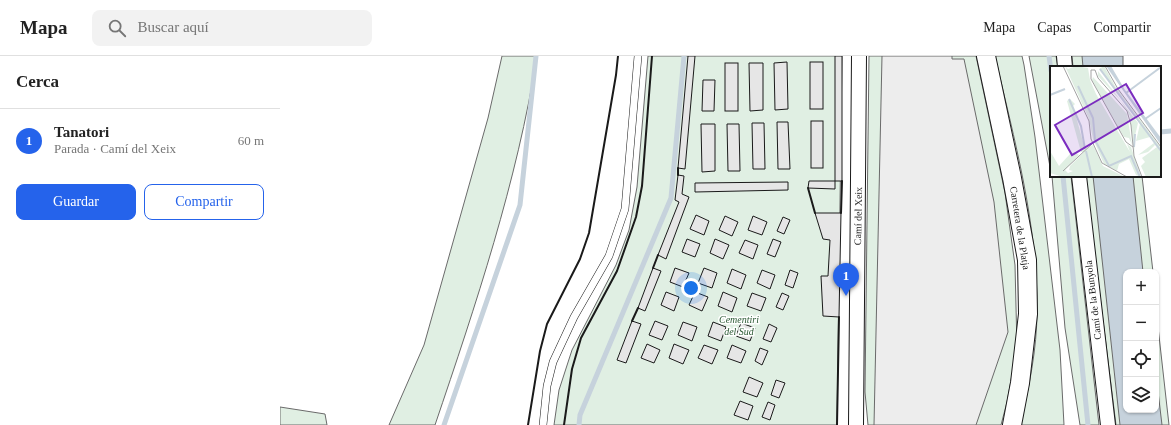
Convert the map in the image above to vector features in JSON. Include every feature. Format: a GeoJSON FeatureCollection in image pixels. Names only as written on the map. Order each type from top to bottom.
{"type":"FeatureCollection","features":[{"type":"Feature","properties":{"kind":"street","name":"Camí del Xeix"},"geometry":{"type":"LineString","coordinates":[[856,425],[859,56]]}},
{"type":"Feature","properties":{"kind":"street","name":"Carretera de la Platja"},"geometry":{"type":"LineString","coordinates":[[986,56],[1012,178],[1026,260],[1028,314],[1020,383],[1012,425]]}},
{"type":"Feature","properties":{"kind":"street"},"geometry":{"type":"LineString","coordinates":[[1064,56],[1065,66]]}},
{"type":"Feature","properties":{"kind":"street","name":"Camí de la Bunyola"},"geometry":{"type":"LineString","coordinates":[[1079,177],[1108,425]]}},
{"type":"Feature","properties":{"kind":"lane"},"geometry":{"type":"LineString","coordinates":[[543,425],[547,386],[553,362],[574,317],[609,256],[624,209],[638,56]]}},
{"type":"Feature","properties":{"kind":"green space"},"geometry":{"type":"Polygon","coordinates":[[[502,56],[537,56],[529,103],[507,196],[480,288],[435,425],[389,425],[424,345],[488,118],[502,56]]]}},
{"type":"Feature","properties":{"kind":"green space","name":"Cementiri del Sud"},"geometry":{"type":"Polygon","coordinates":[[[648,56],[842,56],[837,425],[554,425],[559,390],[572,350],[616,265],[629,230],[637,187],[648,56]]]}},
{"type":"Feature","properties":{"kind":"green space"},"geometry":{"type":"Polygon","coordinates":[[[869,56],[976,56],[1005,193],[1015,265],[1017,348],[1001,425],[868,425],[865,392],[869,56]]]}},
{"type":"Feature","properties":{"kind":"green space"},"geometry":{"type":"Polygon","coordinates":[[[995,56],[1022,56],[1024,65],[1035,137],[1060,350],[1064,425],[1020,425],[1036,340],[1037,311],[1034,246],[1024,182],[995,56]]]}},
{"type":"Feature","properties":{"kind":"green space"},"geometry":{"type":"Polygon","coordinates":[[[1029,56],[1056,56],[1058,66],[1050,66],[1050,167],[1029,56]]]}},
{"type":"Feature","properties":{"kind":"green space"},"geometry":{"type":"Polygon","coordinates":[[[1072,56],[1087,56],[1088,66],[1073,66],[1072,56]]]}},
{"type":"Feature","properties":{"kind":"green space"},"geometry":{"type":"Polygon","coordinates":[[[1052,177],[1071,177],[1099,425],[1080,425],[1065,328],[1052,177]]]}},
{"type":"Feature","properties":{"kind":"green space"},"geometry":{"type":"Polygon","coordinates":[[[1085,177],[1101,177],[1123,387],[1123,413],[1126,413],[1127,425],[1116,425],[1085,177]]]}},
{"type":"Feature","properties":{"kind":"green space"},"geometry":{"type":"Polygon","coordinates":[[[1126,177],[1142,177],[1153,269],[1135,269],[1126,177]]]}},
{"type":"Feature","properties":{"kind":"green space"},"geometry":{"type":"Polygon","coordinates":[[[1159,336],[1169,425],[1156,425],[1156,413],[1159,413],[1159,336]]]}},
{"type":"Feature","properties":{"kind":"green space"},"geometry":{"type":"Polygon","coordinates":[[[280,407],[325,414],[327,425],[280,425],[280,407]]]}},
{"type":"Feature","properties":{"kind":"shaded area"},"geometry":{"type":"Polygon","coordinates":[[[882,56],[952,56],[952,59],[964,59],[994,202],[1008,332],[976,425],[874,425],[882,56]]]}},
{"type":"Feature","properties":{"kind":"shaded area"},"geometry":{"type":"Polygon","coordinates":[[[1082,56],[1123,56],[1123,66],[1083,66],[1082,56]]]}},
{"type":"Feature","properties":{"kind":"shaded area"},"geometry":{"type":"Polygon","coordinates":[[[1093,177],[1133,177],[1143,269],[1123,269],[1123,413],[1159,413],[1159,400],[1162,425],[1120,425],[1093,177]]]}},
{"type":"Feature","properties":{"kind":"building"},"geometry":{"type":"Polygon","coordinates":[[[688,56],[695,56],[685,169],[678,168],[688,56]]]}},
{"type":"Feature","properties":{"kind":"building"},"geometry":{"type":"Polygon","coordinates":[[[835,56],[842,56],[842,181],[835,181],[835,56]]]}},
{"type":"Feature","properties":{"kind":"building"},"geometry":{"type":"Polygon","coordinates":[[[787,62],[788,109],[775,110],[774,63],[787,62]]]}},
{"type":"Feature","properties":{"kind":"building"},"geometry":{"type":"Polygon","coordinates":[[[810,62],[823,62],[823,109],[810,109],[810,62]]]}},
{"type":"Feature","properties":{"kind":"building"},"geometry":{"type":"Polygon","coordinates":[[[725,63],[738,63],[738,111],[725,111],[725,63]]]}},
{"type":"Feature","properties":{"kind":"building"},"geometry":{"type":"Polygon","coordinates":[[[749,63],[763,63],[763,110],[750,111],[749,63]]]}},
{"type":"Feature","properties":{"kind":"building"},"geometry":{"type":"Polygon","coordinates":[[[703,80],[715,80],[714,111],[702,111],[703,80]]]}},
{"type":"Feature","properties":{"kind":"building"},"geometry":{"type":"Polygon","coordinates":[[[811,121],[823,121],[823,168],[811,168],[811,121]]]}},
{"type":"Feature","properties":{"kind":"building"},"geometry":{"type":"Polygon","coordinates":[[[777,122],[788,122],[790,169],[778,169],[777,122]]]}},
{"type":"Feature","properties":{"kind":"building"},"geometry":{"type":"Polygon","coordinates":[[[752,123],[764,123],[765,169],[753,169],[752,123]]]}},
{"type":"Feature","properties":{"kind":"building"},"geometry":{"type":"Polygon","coordinates":[[[701,124],[715,124],[715,171],[702,172],[701,124]]]}},
{"type":"Feature","properties":{"kind":"building"},"geometry":{"type":"Polygon","coordinates":[[[727,124],[739,124],[740,171],[728,171],[727,124]]]}},
{"type":"Feature","properties":{"kind":"building"},"geometry":{"type":"Polygon","coordinates":[[[678,175],[684,176],[682,194],[689,197],[666,259],[658,255],[679,202],[675,200],[678,175]]]}},
{"type":"Feature","properties":{"kind":"building"},"geometry":{"type":"Polygon","coordinates":[[[809,181],[835,181],[835,189],[808,188],[809,181]]]}},
{"type":"Feature","properties":{"kind":"building"},"geometry":{"type":"Polygon","coordinates":[[[788,182],[788,190],[695,192],[695,183],[788,182]]]}},
{"type":"Feature","properties":{"kind":"building"},"geometry":{"type":"Polygon","coordinates":[[[815,213],[841,213],[839,317],[823,316],[821,276],[828,276],[830,240],[823,239],[815,213]]]}},
{"type":"Feature","properties":{"kind":"building"},"geometry":{"type":"Polygon","coordinates":[[[696,215],[709,221],[704,235],[690,229],[696,215]]]}},
{"type":"Feature","properties":{"kind":"building"},"geometry":{"type":"Polygon","coordinates":[[[725,216],[738,222],[732,236],[719,230],[725,216]]]}},
{"type":"Feature","properties":{"kind":"building"},"geometry":{"type":"Polygon","coordinates":[[[753,216],[767,222],[762,235],[748,230],[753,216]]]}},
{"type":"Feature","properties":{"kind":"building"},"geometry":{"type":"Polygon","coordinates":[[[783,217],[790,220],[784,234],[777,231],[783,217]]]}},
{"type":"Feature","properties":{"kind":"building"},"geometry":{"type":"Polygon","coordinates":[[[687,239],[700,244],[695,257],[682,252],[687,239]]]}},
{"type":"Feature","properties":{"kind":"building"},"geometry":{"type":"Polygon","coordinates":[[[715,239],[729,245],[723,259],[710,253],[715,239]]]}},
{"type":"Feature","properties":{"kind":"building"},"geometry":{"type":"Polygon","coordinates":[[[773,239],[781,242],[775,257],[767,254],[773,239]]]}},
{"type":"Feature","properties":{"kind":"building"},"geometry":{"type":"Polygon","coordinates":[[[745,240],[758,245],[753,259],[739,253],[745,240]]]}},
{"type":"Feature","properties":{"kind":"building"},"geometry":{"type":"Polygon","coordinates":[[[653,268],[661,271],[645,311],[638,308],[653,268]]]}},
{"type":"Feature","properties":{"kind":"building"},"geometry":{"type":"Polygon","coordinates":[[[675,268],[689,273],[683,287],[670,282],[675,268]]]}},
{"type":"Feature","properties":{"kind":"building"},"geometry":{"type":"Polygon","coordinates":[[[704,268],[717,273],[712,288],[698,283],[704,268]]]}},
{"type":"Feature","properties":{"kind":"building"},"geometry":{"type":"Polygon","coordinates":[[[732,269],[746,275],[741,289],[727,283],[732,269]]]}},
{"type":"Feature","properties":{"kind":"building"},"geometry":{"type":"Polygon","coordinates":[[[762,270],[775,275],[770,289],[757,283],[762,270]]]}},
{"type":"Feature","properties":{"kind":"building"},"geometry":{"type":"Polygon","coordinates":[[[790,270],[798,273],[793,288],[785,285],[790,270]]]}},
{"type":"Feature","properties":{"kind":"building"},"geometry":{"type":"Polygon","coordinates":[[[666,292],[679,297],[674,311],[661,305],[666,292]]]}},
{"type":"Feature","properties":{"kind":"building"},"geometry":{"type":"Polygon","coordinates":[[[695,292],[708,297],[702,311],[689,305],[695,292]]]}},
{"type":"Feature","properties":{"kind":"building"},"geometry":{"type":"Polygon","coordinates":[[[723,292],[737,298],[732,312],[718,306],[723,292]]]}},
{"type":"Feature","properties":{"kind":"building"},"geometry":{"type":"Polygon","coordinates":[[[752,293],[766,298],[761,311],[747,306],[752,293]]]}},
{"type":"Feature","properties":{"kind":"building"},"geometry":{"type":"Polygon","coordinates":[[[782,293],[789,296],[783,310],[776,307],[782,293]]]}},
{"type":"Feature","properties":{"kind":"building"},"geometry":{"type":"Polygon","coordinates":[[[632,321],[641,324],[626,363],[617,360],[632,321]]]}},
{"type":"Feature","properties":{"kind":"building"},"geometry":{"type":"Polygon","coordinates":[[[655,321],[668,326],[662,340],[649,335],[655,321]]]}},
{"type":"Feature","properties":{"kind":"building"},"geometry":{"type":"Polygon","coordinates":[[[683,322],[697,327],[692,341],[678,335],[683,322]]]}},
{"type":"Feature","properties":{"kind":"building"},"geometry":{"type":"Polygon","coordinates":[[[713,322],[726,327],[721,341],[708,336],[713,322]]]}},
{"type":"Feature","properties":{"kind":"building"},"geometry":{"type":"Polygon","coordinates":[[[741,323],[755,328],[750,341],[736,336],[741,323]]]}},
{"type":"Feature","properties":{"kind":"building"},"geometry":{"type":"Polygon","coordinates":[[[769,324],[777,328],[771,342],[763,339],[769,324]]]}},
{"type":"Feature","properties":{"kind":"building"},"geometry":{"type":"Polygon","coordinates":[[[647,344],[660,350],[654,363],[641,358],[647,344]]]}},
{"type":"Feature","properties":{"kind":"building"},"geometry":{"type":"Polygon","coordinates":[[[674,344],[689,350],[683,364],[669,358],[674,344]]]}},
{"type":"Feature","properties":{"kind":"building"},"geometry":{"type":"Polygon","coordinates":[[[704,345],[718,350],[712,364],[698,358],[704,345]]]}},
{"type":"Feature","properties":{"kind":"building"},"geometry":{"type":"Polygon","coordinates":[[[732,345],[746,351],[741,363],[727,358],[732,345]]]}},
{"type":"Feature","properties":{"kind":"building"},"geometry":{"type":"Polygon","coordinates":[[[760,348],[768,351],[762,365],[755,361],[760,348]]]}},
{"type":"Feature","properties":{"kind":"building"},"geometry":{"type":"Polygon","coordinates":[[[749,377],[763,383],[757,397],[743,392],[749,377]]]}},
{"type":"Feature","properties":{"kind":"building"},"geometry":{"type":"Polygon","coordinates":[[[776,380],[785,383],[779,398],[771,395],[776,380]]]}},
{"type":"Feature","properties":{"kind":"building"},"geometry":{"type":"Polygon","coordinates":[[[740,401],[753,406],[748,420],[734,415],[740,401]]]}},
{"type":"Feature","properties":{"kind":"building"},"geometry":{"type":"Polygon","coordinates":[[[768,402],[775,405],[770,420],[762,417],[768,402]]]}},
{"type":"Feature","properties":{"kind":"waterway"},"geometry":{"type":"LineString","coordinates":[[444,425],[520,205],[536,56]]}},
{"type":"Feature","properties":{"kind":"waterway"},"geometry":{"type":"LineString","coordinates":[[579,425],[580,415],[671,198],[684,56]]}},
{"type":"Feature","properties":{"kind":"waterway"},"geometry":{"type":"LineString","coordinates":[[1049,56],[1050,66]]}},
{"type":"Feature","properties":{"kind":"waterway"},"geometry":{"type":"LineString","coordinates":[[1161,132],[1171,131]]}},
{"type":"Feature","properties":{"kind":"waterway"},"geometry":{"type":"LineString","coordinates":[[1063,177],[1088,425]]}},
{"type":"Feature","properties":{"kind":"wall"},"geometry":{"type":"LineString","coordinates":[[528,425],[540,351],[547,324],[580,259],[589,233],[618,56]]}},
{"type":"Feature","properties":{"kind":"wall"},"geometry":{"type":"LineString","coordinates":[[564,425],[572,369],[581,338],[617,271],[636,217],[642,186],[652,56]]}},
{"type":"Feature","properties":{"kind":"wall"},"geometry":{"type":"LineString","coordinates":[[678,168],[678,175]]}},
{"type":"Feature","properties":{"kind":"wall"},"geometry":{"type":"LineString","coordinates":[[841,213],[842,181]]}},
{"type":"Feature","properties":{"kind":"wall"},"geometry":{"type":"LineString","coordinates":[[808,188],[815,213]]}},
{"type":"Feature","properties":{"kind":"wall"},"geometry":{"type":"LineString","coordinates":[[653,268],[658,255]]}},
{"type":"Feature","properties":{"kind":"wall"},"geometry":{"type":"LineString","coordinates":[[632,321],[638,308]]}},
{"type":"Feature","properties":{"kind":"wall"},"geometry":{"type":"LineString","coordinates":[[837,425],[839,317]]}},
{"type":"Feature","properties":{"kind":"place","name":"Tanatori"},"geometry":{"type":"Point","coordinates":[846,296]}}]}
